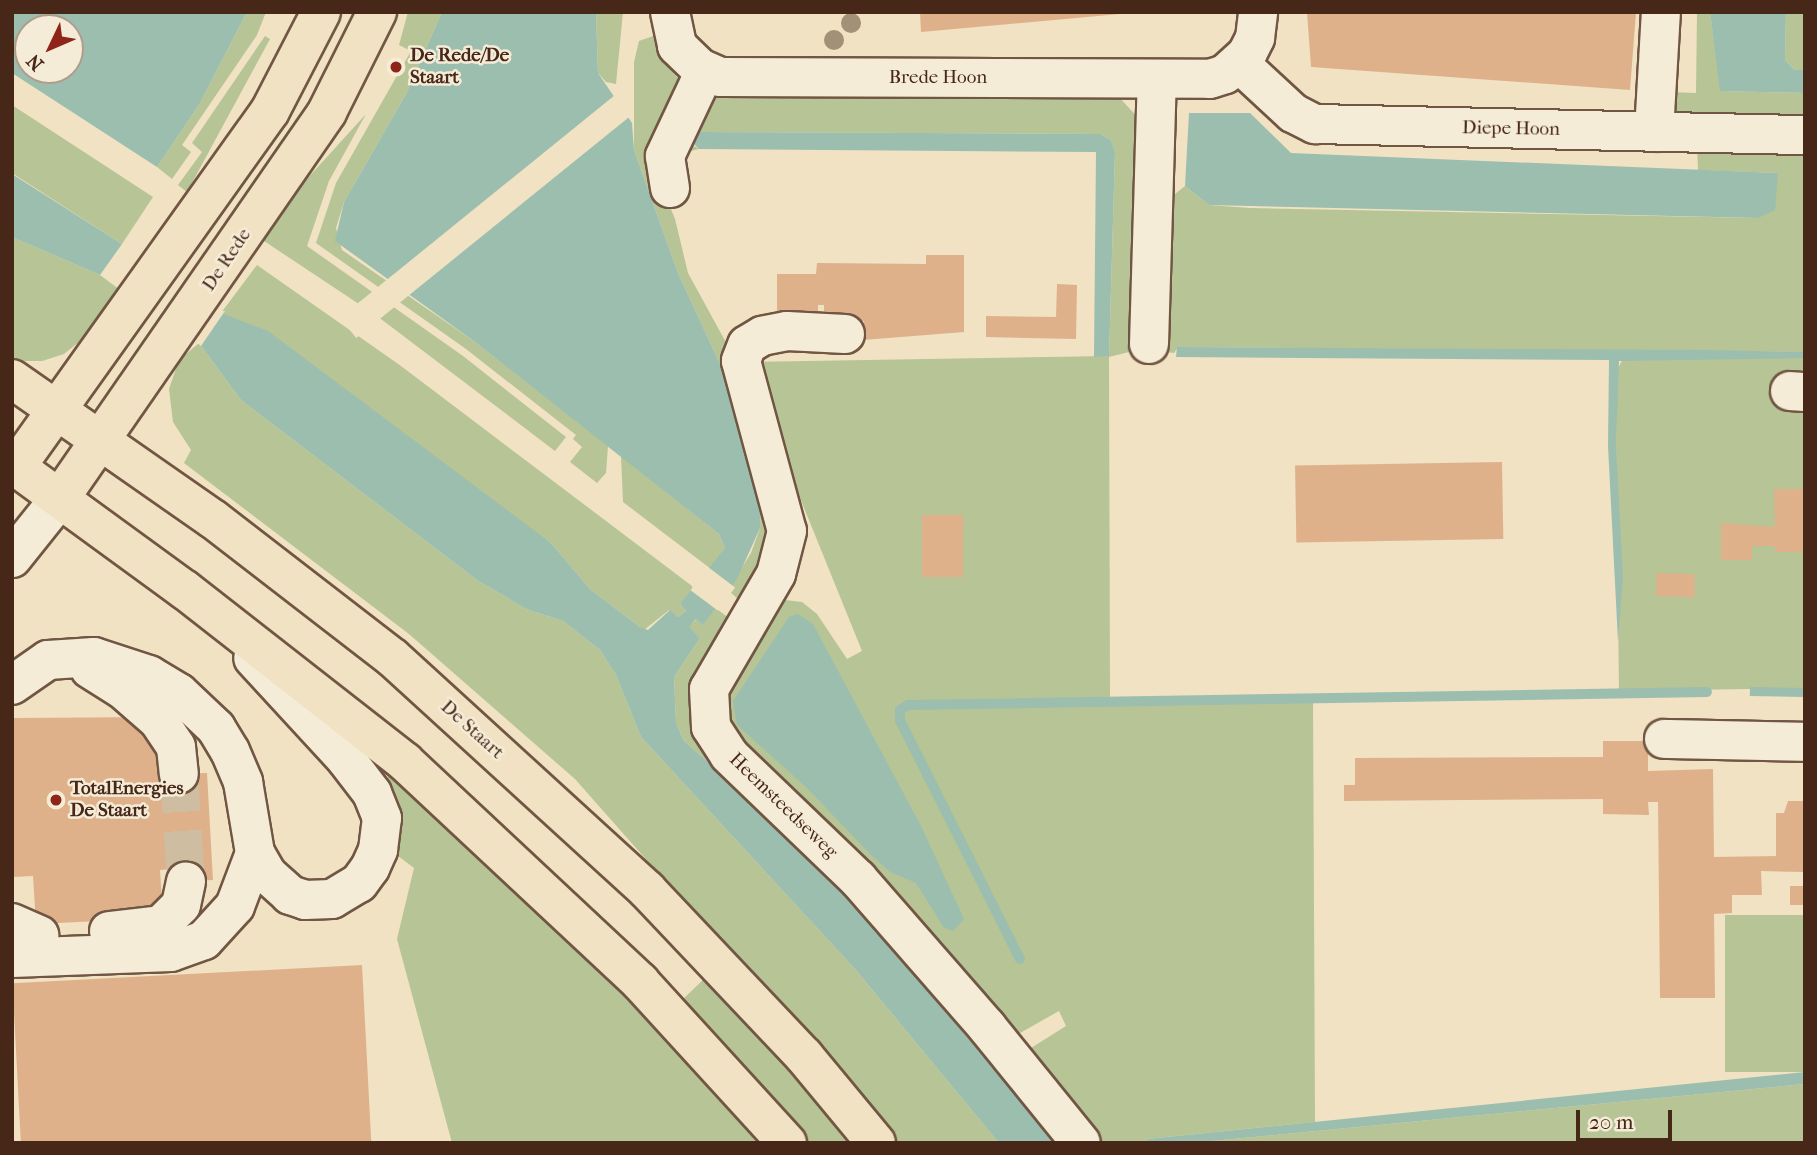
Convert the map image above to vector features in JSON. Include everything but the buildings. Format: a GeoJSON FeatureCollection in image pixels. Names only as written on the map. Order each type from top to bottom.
{"type":"FeatureCollection","features":[{"type":"Feature","properties":{"kind":"main road"},"geometry":{"type":"LineString","coordinates":[[321,12],[270,111],[136,302],[14,468],[60,498],[185,590],[405,762],[640,982],[787,1143]]}},
{"type":"Feature","properties":{"kind":"main road","name":"De Rede"},"geometry":{"type":"LineString","coordinates":[[60,498],[179,331],[327,112],[377,12]]}},
{"type":"Feature","properties":{"kind":"main road","name":"De Staart"},"geometry":{"type":"LineString","coordinates":[[12,379],[213,519],[393,658],[647,890],[804,1056],[876,1143]]}},
{"type":"Feature","properties":{"kind":"street"},"geometry":{"type":"LineString","coordinates":[[670,12],[677,46],[705,71],[665,156],[670,188]]}},
{"type":"Feature","properties":{"kind":"street"},"geometry":{"type":"LineString","coordinates":[[1239,63],[1255,38],[1258,12]]}},
{"type":"Feature","properties":{"kind":"street"},"geometry":{"type":"LineString","coordinates":[[1654,132],[1661,12]]}},
{"type":"Feature","properties":{"kind":"street","name":"Brede Hoon"},"geometry":{"type":"LineString","coordinates":[[705,71],[739,78],[1210,79],[1239,63]]}},
{"type":"Feature","properties":{"kind":"street","name":"Diepe Hoon"},"geometry":{"type":"LineString","coordinates":[[1239,63],[1293,113],[1315,124],[1805,135]]}},
{"type":"Feature","properties":{"kind":"street"},"geometry":{"type":"LineString","coordinates":[[1149,344],[1157,79]]}},
{"type":"Feature","properties":{"kind":"street","name":"Heemsteedseweg"},"geometry":{"type":"LineString","coordinates":[[845,334],[787,331],[762,336],[747,345],[741,361],[787,531],[776,574],[709,689],[707,708],[719,744],[858,880],[987,1027],[1081,1143]]}},
{"type":"Feature","properties":{"kind":"street"},"geometry":{"type":"LineString","coordinates":[[12,558],[60,498]]}},
{"type":"Feature","properties":{"kind":"street"},"geometry":{"type":"LineString","coordinates":[[12,685],[30,669],[63,656],[121,664],[149,675],[198,708],[230,751],[243,782],[255,853],[267,874],[290,895],[305,900],[332,899],[359,883],[378,850],[382,818],[372,793],[346,759],[185,590]]}},
{"type":"Feature","properties":{"kind":"street"},"geometry":{"type":"LineString","coordinates":[[63,656],[121,688],[158,720],[176,747],[179,774]]}},
{"type":"Feature","properties":{"kind":"street"},"geometry":{"type":"LineString","coordinates":[[1664,739],[1805,742]]}},
{"type":"Feature","properties":{"kind":"street"},"geometry":{"type":"LineString","coordinates":[[19,938],[171,952],[195,944],[220,925],[235,906],[255,853]]}},
{"type":"Feature","properties":{"kind":"street"},"geometry":{"type":"LineString","coordinates":[[19,938],[152,929],[176,914],[186,882]]}},
{"type":"Feature","properties":{"kind":"green space"},"geometry":{"type":"Polygon","coordinates":[[[247,12],[266,12],[257,35],[182,145],[191,152],[172,179],[157,167],[199,105],[247,12]]]}},
{"type":"Feature","properties":{"kind":"green space"},"geometry":{"type":"Polygon","coordinates":[[[408,12],[442,12],[406,94],[344,202],[336,228],[342,250],[475,342],[608,446],[606,473],[597,483],[570,462],[582,447],[573,439],[576,435],[466,349],[316,243],[336,183],[411,51],[399,45],[408,12]]]}},
{"type":"Feature","properties":{"kind":"green space"},"geometry":{"type":"Polygon","coordinates":[[[596,12],[623,12],[616,84],[606,82],[598,73],[596,12]]]}},
{"type":"Feature","properties":{"kind":"green space"},"geometry":{"type":"Polygon","coordinates":[[[1697,12],[1710,12],[1721,91],[1805,93],[1805,123],[1680,121],[1671,111],[1668,92],[1696,93],[1697,12]]]}},
{"type":"Feature","properties":{"kind":"green space"},"geometry":{"type":"Polygon","coordinates":[[[1786,12],[1805,12],[1805,70],[1795,70],[1785,60],[1786,12]]]}},
{"type":"Feature","properties":{"kind":"green space"},"geometry":{"type":"Polygon","coordinates":[[[656,35],[660,58],[683,84],[660,182],[675,219],[688,273],[729,348],[779,528],[741,602],[728,590],[751,553],[760,528],[761,504],[720,364],[678,273],[634,150],[634,62],[639,41],[656,35]]]}},
{"type":"Feature","properties":{"kind":"green space"},"geometry":{"type":"Polygon","coordinates":[[[265,36],[270,39],[187,192],[178,185],[202,152],[192,143],[265,36]]]}},
{"type":"Feature","properties":{"kind":"green space"},"geometry":{"type":"Polygon","coordinates":[[[702,92],[1118,96],[1140,120],[1133,351],[1109,357],[1110,701],[1313,696],[1315,1122],[1147,1139],[1148,1143],[1093,1143],[1029,1062],[1031,1048],[1066,1026],[1059,1011],[1020,1033],[1006,1033],[745,754],[721,705],[771,607],[785,600],[802,602],[817,614],[847,659],[862,651],[745,362],[1109,356],[1115,152],[1111,140],[1100,134],[697,132],[694,146],[699,149],[674,155],[702,92]]]}},
{"type":"Feature","properties":{"kind":"green space"},"geometry":{"type":"Polygon","coordinates":[[[12,105],[153,197],[122,244],[12,173],[12,105]]]}},
{"type":"Feature","properties":{"kind":"green space"},"geometry":{"type":"Polygon","coordinates":[[[366,114],[329,181],[307,246],[463,356],[566,437],[555,451],[377,316],[261,239],[286,202],[366,114]]]}},
{"type":"Feature","properties":{"kind":"green space"},"geometry":{"type":"Polygon","coordinates":[[[1697,145],[1805,147],[1805,352],[1178,347],[1174,353],[1166,352],[1170,198],[1185,186],[1209,205],[1250,208],[1758,218],[1778,173],[1698,170],[1697,145]]]}},
{"type":"Feature","properties":{"kind":"green space"},"geometry":{"type":"Polygon","coordinates":[[[12,237],[100,275],[120,290],[85,337],[64,354],[42,361],[12,361],[12,237]]]}},
{"type":"Feature","properties":{"kind":"green space"},"geometry":{"type":"Polygon","coordinates":[[[257,265],[401,366],[692,586],[693,593],[680,604],[686,611],[678,617],[669,610],[644,630],[590,589],[551,543],[221,313],[257,265]]]}},
{"type":"Feature","properties":{"kind":"green space"},"geometry":{"type":"Polygon","coordinates":[[[199,343],[241,400],[477,580],[526,609],[563,621],[600,650],[616,675],[641,737],[855,969],[999,1143],[897,1143],[575,779],[409,634],[184,463],[191,450],[173,422],[169,389],[179,360],[199,343]]]}},
{"type":"Feature","properties":{"kind":"green space"},"geometry":{"type":"Polygon","coordinates":[[[1624,357],[1805,358],[1805,688],[1619,691],[1617,370],[1624,357]]]}},
{"type":"Feature","properties":{"kind":"green space"},"geometry":{"type":"Polygon","coordinates":[[[621,456],[719,534],[725,548],[711,569],[623,502],[621,456]]]}},
{"type":"Feature","properties":{"kind":"green space"},"geometry":{"type":"Polygon","coordinates":[[[714,607],[729,618],[707,669],[758,791],[1069,1143],[1056,1143],[1012,1087],[761,808],[684,741],[676,723],[674,677],[700,638],[688,627],[697,619],[703,625],[714,607]]]}},
{"type":"Feature","properties":{"kind":"green space"},"geometry":{"type":"Polygon","coordinates":[[[391,775],[640,1009],[761,1143],[452,1143],[397,939],[414,868],[398,856],[400,819],[386,779],[391,775]]]}},
{"type":"Feature","properties":{"kind":"green space"},"geometry":{"type":"Polygon","coordinates":[[[1725,915],[1805,915],[1805,1072],[1725,1072],[1725,915]]]}},
{"type":"Feature","properties":{"kind":"green space"},"geometry":{"type":"Polygon","coordinates":[[[705,978],[853,1143],[806,1143],[680,1002],[705,978]]]}},
{"type":"Feature","properties":{"kind":"green space"},"geometry":{"type":"Polygon","coordinates":[[[1805,1084],[1805,1143],[1191,1143],[1805,1084]]]}},
{"type":"Feature","properties":{"kind":"shaded area"},"geometry":{"type":"Polygon","coordinates":[[[12,12],[247,12],[199,105],[157,167],[29,84],[84,84],[84,14],[14,14],[14,74],[12,12]]]}},
{"type":"Feature","properties":{"kind":"shaded area"},"geometry":{"type":"Polygon","coordinates":[[[442,12],[596,12],[598,73],[632,123],[634,150],[678,273],[720,364],[761,504],[760,528],[737,579],[703,625],[696,619],[689,627],[700,638],[674,677],[676,723],[684,741],[761,808],[917,973],[1056,1143],[999,1143],[855,969],[641,737],[616,675],[600,650],[563,621],[526,609],[477,580],[241,400],[199,343],[221,313],[268,331],[551,543],[590,589],[640,627],[648,630],[670,610],[678,617],[686,611],[680,604],[725,548],[719,534],[475,342],[335,241],[344,202],[406,94],[442,12]]]}},
{"type":"Feature","properties":{"kind":"shaded area"},"geometry":{"type":"Polygon","coordinates":[[[1710,12],[1786,12],[1785,60],[1795,70],[1805,70],[1805,93],[1720,91],[1710,12]]]}},
{"type":"Feature","properties":{"kind":"shaded area"},"geometry":{"type":"Polygon","coordinates":[[[1189,113],[1250,113],[1291,153],[1778,173],[1775,210],[1758,218],[1209,205],[1185,186],[1189,113]]]}},
{"type":"Feature","properties":{"kind":"shaded area"},"geometry":{"type":"Polygon","coordinates":[[[697,132],[1100,134],[1111,140],[1115,152],[1109,356],[1094,357],[1096,152],[699,149],[692,142],[697,132]]]}},
{"type":"Feature","properties":{"kind":"shaded area"},"geometry":{"type":"Polygon","coordinates":[[[12,174],[122,244],[100,275],[12,237],[12,174]]]}},
{"type":"Feature","properties":{"kind":"shaded area"},"geometry":{"type":"Polygon","coordinates":[[[1177,347],[1709,350],[1805,352],[1805,358],[1619,361],[1616,446],[1623,577],[1618,641],[1608,446],[1609,360],[1176,357],[1177,347]]]}},
{"type":"Feature","properties":{"kind":"shaded area"},"geometry":{"type":"Polygon","coordinates":[[[798,614],[813,624],[921,826],[964,919],[953,931],[944,928],[916,883],[890,872],[805,786],[737,725],[733,701],[789,617],[798,614]]]}},
{"type":"Feature","properties":{"kind":"shaded area"},"geometry":{"type":"Polygon","coordinates":[[[1750,687],[1805,688],[1805,697],[1750,696],[1750,687]]]}},
{"type":"Feature","properties":{"kind":"shaded area"},"geometry":{"type":"Polygon","coordinates":[[[1805,1072],[1805,1084],[1191,1143],[1148,1143],[1147,1139],[1805,1072]]]}},
{"type":"Feature","properties":{"kind":"pier"},"geometry":{"type":"Polygon","coordinates":[[[615,95],[631,115],[356,338],[340,318],[615,95]]]}},
{"type":"Feature","properties":{"kind":"pier"},"geometry":{"type":"Polygon","coordinates":[[[218,311],[225,311],[201,346],[196,342],[218,311]]]}},
{"type":"Feature","properties":{"kind":"pier"},"geometry":{"type":"Polygon","coordinates":[[[708,567],[735,587],[718,611],[691,590],[708,567]]]}},
{"type":"Feature","properties":{"kind":"waterway"},"geometry":{"type":"LineString","coordinates":[[1020,959],[900,720],[900,710],[908,705],[1707,692]]}},
{"type":"Feature","properties":{"kind":"tunnel"},"geometry":{"type":"LineString","coordinates":[[179,774],[186,882]]}},
{"type":"Feature","properties":{"kind":"place","name":"De Rede/De Staart"},"geometry":{"type":"Point","coordinates":[396,67]}},
{"type":"Feature","properties":{"kind":"place","name":"TotalEnergies De Staart"},"geometry":{"type":"Point","coordinates":[56,800]}}]}
